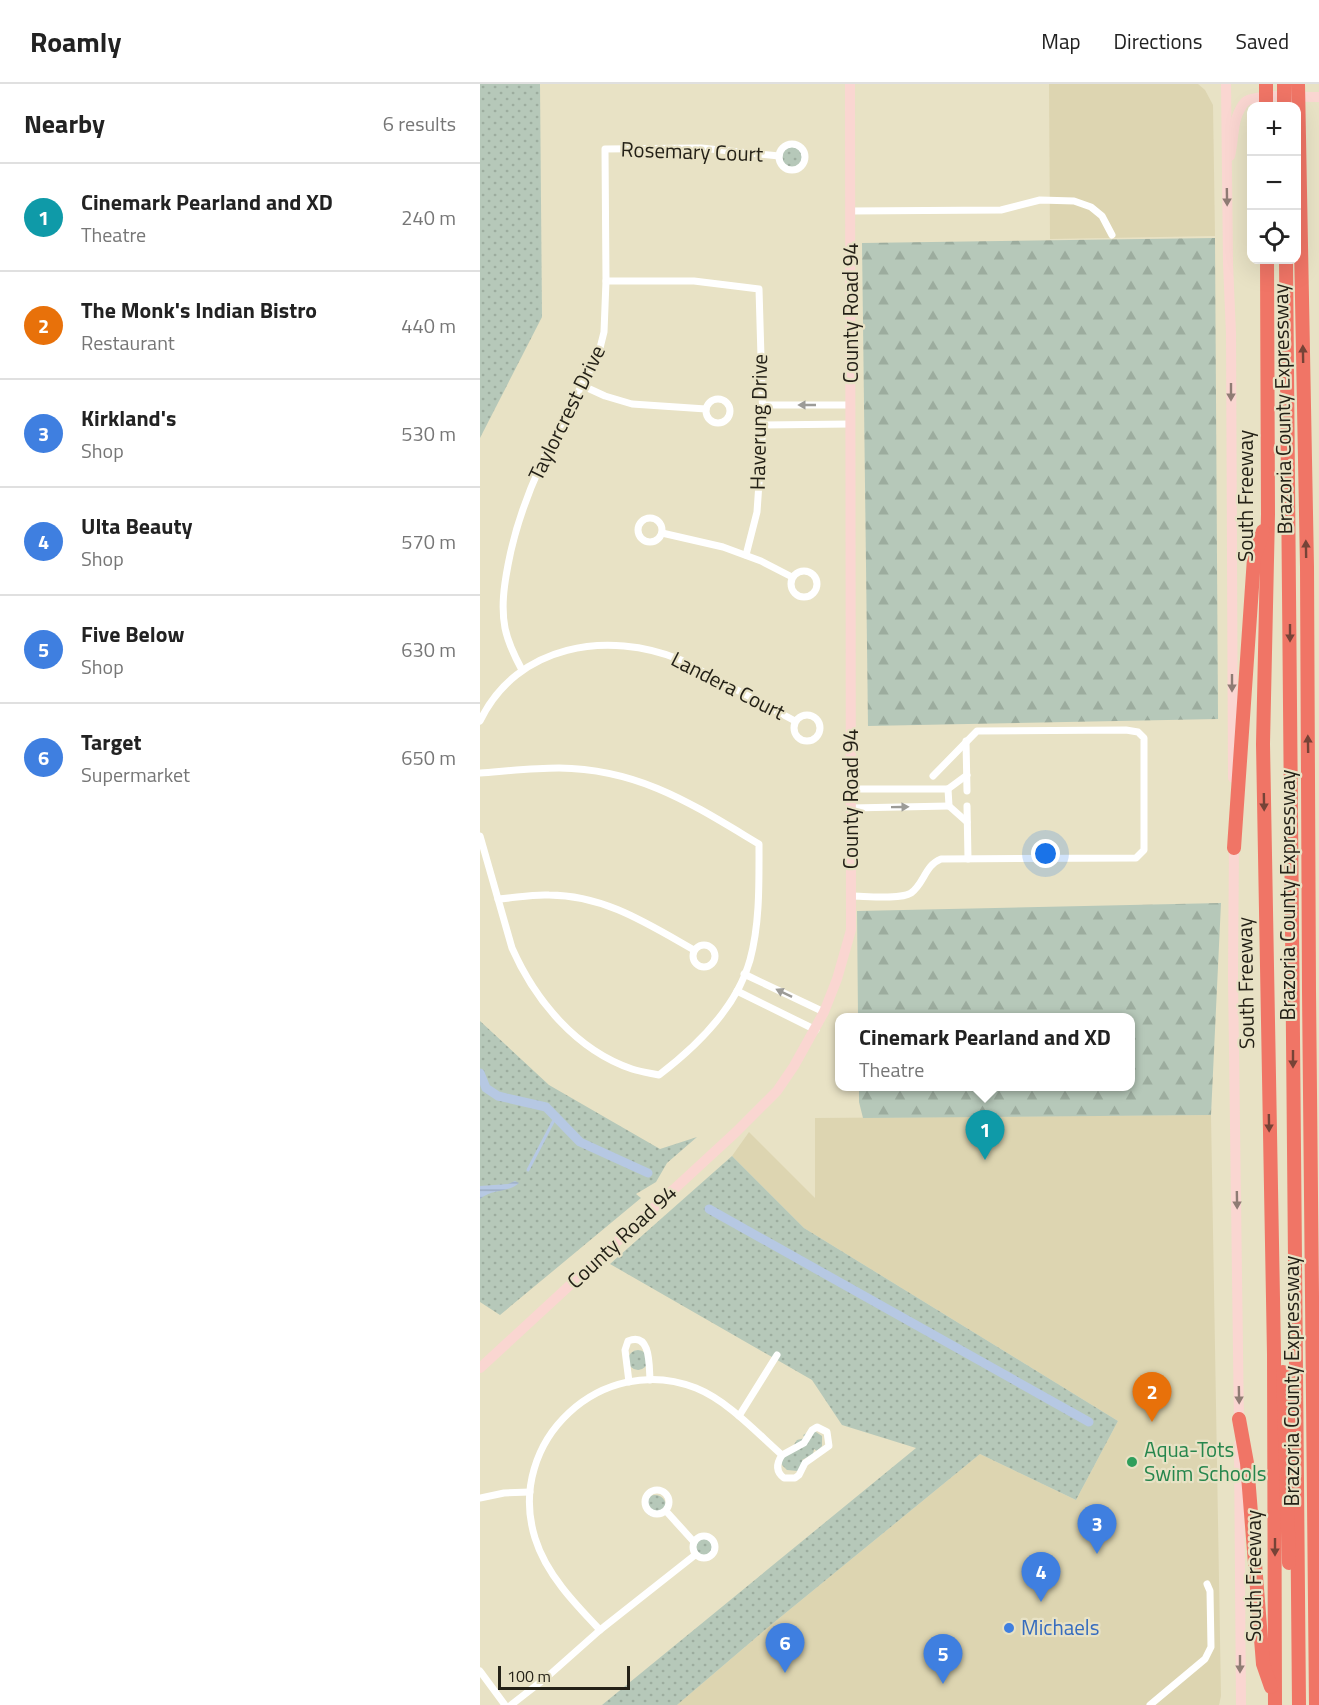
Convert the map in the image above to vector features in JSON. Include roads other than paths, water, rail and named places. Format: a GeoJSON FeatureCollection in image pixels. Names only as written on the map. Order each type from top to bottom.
{"type":"FeatureCollection","features":[{"type":"Feature","properties":{"kind":"highway"},"geometry":{"type":"LineString","coordinates":[[1266,84],[1266,102]]}},
{"type":"Feature","properties":{"kind":"highway"},"geometry":{"type":"LineString","coordinates":[[1284,84],[1284,102]]}},
{"type":"Feature","properties":{"kind":"highway","name":"Brazoria County Expressway"},"geometry":{"type":"LineString","coordinates":[[1298,84],[1307,579],[1316,1705]]}},
{"type":"Feature","properties":{"kind":"highway","name":"South Freeway"},"geometry":{"type":"LineString","coordinates":[[1267,264],[1268,514],[1263,744],[1273,1299],[1275,1702]]}},
{"type":"Feature","properties":{"kind":"highway","name":"Brazoria County Expressway"},"geometry":{"type":"LineString","coordinates":[[1286,264],[1299,1705]]}},
{"type":"Feature","properties":{"kind":"highway"},"geometry":{"type":"LineString","coordinates":[[1234,848],[1254,558],[1268,514]]}},
{"type":"Feature","properties":{"kind":"highway"},"geometry":{"type":"LineString","coordinates":[[1273,1299],[1282,1322],[1293,1705]]}},
{"type":"Feature","properties":{"kind":"highway"},"geometry":{"type":"LineString","coordinates":[[1239,1419],[1247,1463],[1263,1664],[1275,1702]]}},
{"type":"Feature","properties":{"kind":"main road","name":"County Road 94"},"geometry":{"type":"LineString","coordinates":[[480,1368],[777,1091],[816,1030],[837,979],[851,930],[850,84]]}},
{"type":"Feature","properties":{"kind":"main road"},"geometry":{"type":"LineString","coordinates":[[1218,84],[1226,96]]}},
{"type":"Feature","properties":{"kind":"main road"},"geometry":{"type":"LineString","coordinates":[[1226,84],[1231,333],[1233,976],[1241,1705]]}},
{"type":"Feature","properties":{"kind":"main road"},"geometry":{"type":"LineString","coordinates":[[1227,171],[1234,140],[1235,120],[1246,101],[1256,98],[1319,97]]}},
{"type":"Feature","properties":{"kind":"street","name":"Rosemary Court"},"geometry":{"type":"LineString","coordinates":[[605,149],[701,148],[779,156]]}},
{"type":"Feature","properties":{"kind":"street","name":"Taylorcrest Drive"},"geometry":{"type":"LineString","coordinates":[[522,670],[511,650],[505,629],[504,587],[516,529],[536,474],[598,356],[603,342],[606,281],[605,149]]}},
{"type":"Feature","properties":{"kind":"street"},"geometry":{"type":"LineString","coordinates":[[851,212],[1001,210],[1040,200],[1074,201],[1091,207],[1102,216],[1112,235]]}},
{"type":"Feature","properties":{"kind":"street","name":"Haverung Drive"},"geometry":{"type":"LineString","coordinates":[[606,281],[694,281],[759,288],[763,425],[757,512],[746,555]]}},
{"type":"Feature","properties":{"kind":"street"},"geometry":{"type":"LineString","coordinates":[[582,385],[605,396],[632,404],[706,409]]}},
{"type":"Feature","properties":{"kind":"street"},"geometry":{"type":"LineString","coordinates":[[763,405],[851,405]]}},
{"type":"Feature","properties":{"kind":"street"},"geometry":{"type":"LineString","coordinates":[[763,425],[851,424]]}},
{"type":"Feature","properties":{"kind":"street"},"geometry":{"type":"LineString","coordinates":[[662,533],[698,540],[746,555],[792,577]]}},
{"type":"Feature","properties":{"kind":"street","name":"Landera Court"},"geometry":{"type":"LineString","coordinates":[[480,721],[496,695],[522,670],[546,658],[584,646],[624,645],[644,648],[681,660],[795,721]]}},
{"type":"Feature","properties":{"kind":"street"},"geometry":{"type":"LineString","coordinates":[[851,896],[904,896],[913,892],[933,862],[941,859],[1137,858],[1144,850],[1144,738],[1138,732],[1126,730],[976,731],[933,776]]}},
{"type":"Feature","properties":{"kind":"street"},"geometry":{"type":"LineString","coordinates":[[966,741],[967,791]]}},
{"type":"Feature","properties":{"kind":"street"},"geometry":{"type":"LineString","coordinates":[[480,773],[557,768],[589,770],[628,778],[669,792],[691,803],[759,844],[757,920],[750,960],[737,991],[697,1044],[659,1075],[633,1069],[596,1051],[578,1038],[548,1008],[520,965],[512,948],[480,836]]}},
{"type":"Feature","properties":{"kind":"street"},"geometry":{"type":"LineString","coordinates":[[851,789],[948,789],[967,775]]}},
{"type":"Feature","properties":{"kind":"street"},"geometry":{"type":"LineString","coordinates":[[948,789],[949,806]]}},
{"type":"Feature","properties":{"kind":"street"},"geometry":{"type":"LineString","coordinates":[[851,808],[949,806],[968,822]]}},
{"type":"Feature","properties":{"kind":"street"},"geometry":{"type":"LineString","coordinates":[[967,806],[968,859]]}},
{"type":"Feature","properties":{"kind":"street"},"geometry":{"type":"LineString","coordinates":[[498,899],[547,894],[592,900],[631,914],[694,950]]}},
{"type":"Feature","properties":{"kind":"street"},"geometry":{"type":"LineString","coordinates":[[744,974],[824,1012]]}},
{"type":"Feature","properties":{"kind":"street"},"geometry":{"type":"LineString","coordinates":[[737,991],[816,1030]]}},
{"type":"Feature","properties":{"kind":"street"},"geometry":{"type":"LineString","coordinates":[[629,1382],[625,1350],[628,1341],[634,1339],[642,1341],[647,1347],[650,1380]]}},
{"type":"Feature","properties":{"kind":"street"},"geometry":{"type":"LineString","coordinates":[[739,1416],[777,1355]]}},
{"type":"Feature","properties":{"kind":"street"},"geometry":{"type":"LineString","coordinates":[[600,1630],[578,1607],[549,1569],[541,1554],[531,1521],[530,1492],[536,1462],[543,1446],[562,1418],[592,1396],[612,1386],[650,1380],[680,1383],[711,1395],[739,1416],[782,1455]]}},
{"type":"Feature","properties":{"kind":"street"},"geometry":{"type":"LineString","coordinates":[[817,1427],[824,1429],[828,1435],[829,1446],[826,1450],[805,1463],[795,1478],[784,1478],[779,1474],[777,1466],[782,1455],[804,1443],[812,1430],[817,1427]]}},
{"type":"Feature","properties":{"kind":"street"},"geometry":{"type":"LineString","coordinates":[[480,1498],[504,1493],[530,1492]]}},
{"type":"Feature","properties":{"kind":"street"},"geometry":{"type":"LineString","coordinates":[[666,1511],[694,1542]]}},
{"type":"Feature","properties":{"kind":"street"},"geometry":{"type":"LineString","coordinates":[[709,1537],[715,1544],[714,1553],[711,1556],[703,1559],[695,1555],[693,1551],[696,1539],[709,1537]]}},
{"type":"Feature","properties":{"kind":"street"},"geometry":{"type":"LineString","coordinates":[[511,1705],[600,1630],[695,1555]]}},
{"type":"Feature","properties":{"kind":"street"},"geometry":{"type":"LineString","coordinates":[[1150,1705],[1206,1659],[1209,1654],[1211,1647],[1210,1591],[1207,1584]]}},
{"type":"Feature","properties":{"kind":"street"},"geometry":{"type":"LineString","coordinates":[[480,1671],[505,1705]]}},
{"type":"Feature","properties":{"kind":"water"},"geometry":{"type":"Polygon","coordinates":[[[515,1181],[519,1183],[480,1199],[480,1186],[508,1184],[515,1181]]]}},
{"type":"Feature","properties":{"kind":"waterway"},"geometry":{"type":"LineString","coordinates":[[480,1073],[486,1088],[498,1096],[546,1107],[580,1142],[648,1173]]}},
{"type":"Feature","properties":{"kind":"waterway"},"geometry":{"type":"LineString","coordinates":[[528,1170],[556,1116]]}},
{"type":"Feature","properties":{"kind":"waterway"},"geometry":{"type":"LineString","coordinates":[[709,1209],[1089,1422]]}},
{"type":"Feature","properties":{"kind":"place","name":"Cinemark Pearland and XD"},"geometry":{"type":"Point","coordinates":[985,1160]}},
{"type":"Feature","properties":{"kind":"place","name":"The Monk's Indian Bistro"},"geometry":{"type":"Point","coordinates":[1152,1422]}},
{"type":"Feature","properties":{"kind":"place","name":"Aqua-Tots Swim Schools"},"geometry":{"type":"Point","coordinates":[1132,1462]}},
{"type":"Feature","properties":{"kind":"place","name":"Kirkland's"},"geometry":{"type":"Point","coordinates":[1097,1554]}},
{"type":"Feature","properties":{"kind":"place","name":"Ulta Beauty"},"geometry":{"type":"Point","coordinates":[1041,1602]}},
{"type":"Feature","properties":{"kind":"place","name":"Michaels"},"geometry":{"type":"Point","coordinates":[1009,1628]}},
{"type":"Feature","properties":{"kind":"place","name":"Target"},"geometry":{"type":"Point","coordinates":[785,1673]}},
{"type":"Feature","properties":{"kind":"place","name":"Five Below"},"geometry":{"type":"Point","coordinates":[943,1684]}}]}
